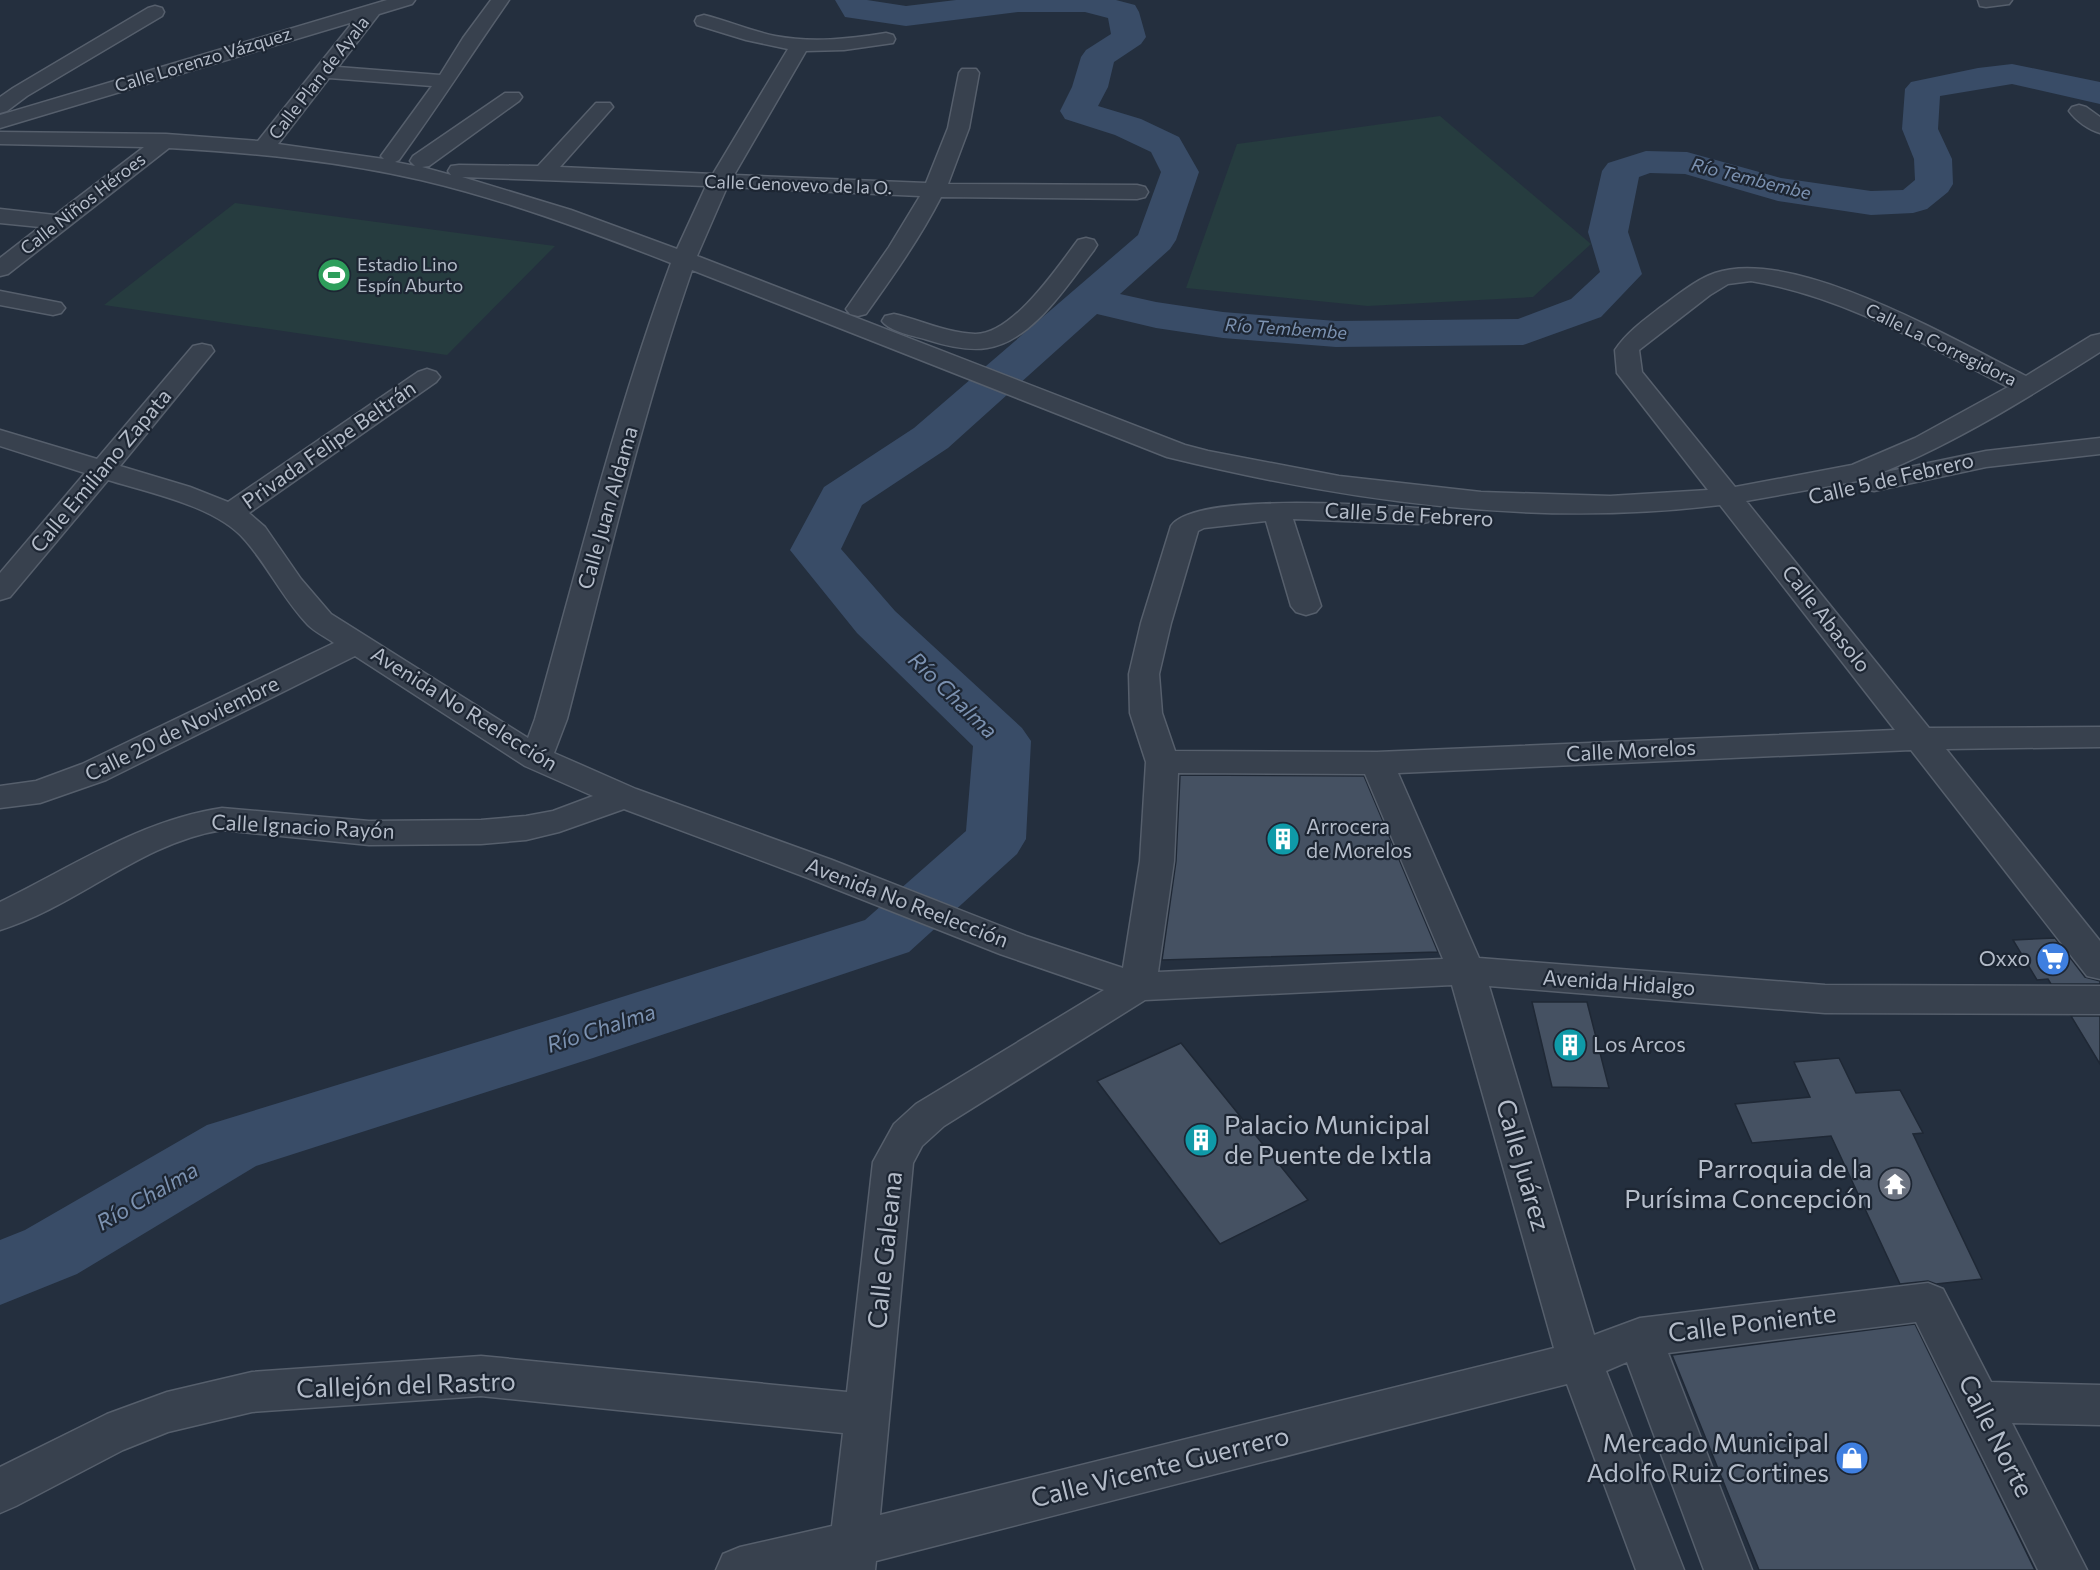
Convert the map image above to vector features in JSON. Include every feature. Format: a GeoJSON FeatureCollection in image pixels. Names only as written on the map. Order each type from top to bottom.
{"type":"FeatureCollection","features":[{"type":"Feature","properties":{"kind":"street","name":"Calle Lorenzo Vázquez"},"geometry":{"type":"LineString","coordinates":[[2,135],[373,9],[406,0]]}},
{"type":"Feature","properties":{"kind":"street"},"geometry":{"type":"LineString","coordinates":[[392,156],[500,0]]}},
{"type":"Feature","properties":{"kind":"street","name":"Calle Plan de Ayala"},"geometry":{"type":"LineString","coordinates":[[269,148],[373,9]]}},
{"type":"Feature","properties":{"kind":"street"},"geometry":{"type":"LineString","coordinates":[[0,107],[20,92],[155,12]]}},
{"type":"Feature","properties":{"kind":"street"},"geometry":{"type":"LineString","coordinates":[[704,21],[747,34],[800,45],[849,44],[886,39]]}},
{"type":"Feature","properties":{"kind":"street","name":"Calle Juan Aldama"},"geometry":{"type":"LineString","coordinates":[[536,758],[551,718],[664,312],[684,259],[719,182],[800,45]]}},
{"type":"Feature","properties":{"kind":"street"},"geometry":{"type":"LineString","coordinates":[[324,72],[446,81]]}},
{"type":"Feature","properties":{"kind":"street"},"geometry":{"type":"LineString","coordinates":[[858,309],[902,247],[934,190],[957,135],[969,73]]}},
{"type":"Feature","properties":{"kind":"street"},"geometry":{"type":"LineString","coordinates":[[421,161],[512,97]]}},
{"type":"Feature","properties":{"kind":"street"},"geometry":{"type":"LineString","coordinates":[[543,173],[603,107]]}},
{"type":"Feature","properties":{"kind":"street"},"geometry":{"type":"LineString","coordinates":[[2079,111],[2100,127]]}},
{"type":"Feature","properties":{"kind":"street"},"geometry":{"type":"LineString","coordinates":[[2,135],[166,140],[269,148],[323,149],[392,156],[459,171],[491,184],[518,200]]}},
{"type":"Feature","properties":{"kind":"street","name":"Calle Niños Héroes"},"geometry":{"type":"LineString","coordinates":[[0,268],[166,140]]}},
{"type":"Feature","properties":{"kind":"street"},"geometry":{"type":"LineString","coordinates":[[269,148],[395,168],[518,200],[684,259],[976,374],[1186,453],[1248,470],[1365,489],[1557,506],[1735,505]]}},
{"type":"Feature","properties":{"kind":"street","name":"Calle Genovevo de la O."},"geometry":{"type":"LineString","coordinates":[[459,171],[934,190],[1137,192]]}},
{"type":"Feature","properties":{"kind":"street"},"geometry":{"type":"LineString","coordinates":[[0,216],[58,222]]}},
{"type":"Feature","properties":{"kind":"street"},"geometry":{"type":"LineString","coordinates":[[721,274],[858,309],[927,331],[974,341],[990,340],[1000,337],[1036,306],[1086,245]]}},
{"type":"Feature","properties":{"kind":"street","name":"Calle La Corregidora"},"geometry":{"type":"LineString","coordinates":[[1709,286],[1724,277],[1758,276],[1816,287],[1855,302],[2026,387]]}},
{"type":"Feature","properties":{"kind":"street","name":"Calle Abasolo"},"geometry":{"type":"LineString","coordinates":[[1709,286],[1633,340],[1627,350],[1630,373],[2100,966]]}},
{"type":"Feature","properties":{"kind":"street"},"geometry":{"type":"LineString","coordinates":[[0,298],[53,308]]}},
{"type":"Feature","properties":{"kind":"street"},"geometry":{"type":"LineString","coordinates":[[1865,478],[1961,426],[2100,341]]}},
{"type":"Feature","properties":{"kind":"street","name":"Calle Emiliano Zapata"},"geometry":{"type":"LineString","coordinates":[[0,591],[202,351]]}},
{"type":"Feature","properties":{"kind":"street","name":"Privada Felipe Beltrán"},"geometry":{"type":"LineString","coordinates":[[231,513],[427,377]]}},
{"type":"Feature","properties":{"kind":"street","name":"Avenida No Reelección"},"geometry":{"type":"LineString","coordinates":[[0,438],[103,468],[180,493],[231,513],[255,533],[291,585],[320,620],[536,758],[624,796],[820,869],[1013,945],[1138,987]]}},
{"type":"Feature","properties":{"kind":"street","name":"Calle 5 de Febrero"},"geometry":{"type":"LineString","coordinates":[[1138,987],[1157,861],[1162,762],[1146,713],[1144,674],[1156,623],[1185,526],[1198,520],[1318,510],[1488,520],[1609,519],[1735,505],[1865,478],[1922,470],[1980,458],[2100,446]]}},
{"type":"Feature","properties":{"kind":"street"},"geometry":{"type":"LineString","coordinates":[[1277,512],[1306,606]]}},
{"type":"Feature","properties":{"kind":"street","name":"Calle 20 de Noviembre"},"geometry":{"type":"LineString","coordinates":[[0,797],[40,792],[94,772],[358,644]]}},
{"type":"Feature","properties":{"kind":"street","name":"Calle Morelos"},"geometry":{"type":"LineString","coordinates":[[1162,762],[1377,763],[1921,739],[2100,737]]}},
{"type":"Feature","properties":{"kind":"street","name":"Calle Juárez"},"geometry":{"type":"LineString","coordinates":[[1377,763],[1466,971],[1580,1361],[1660,1570]]}},
{"type":"Feature","properties":{"kind":"street","name":"Calle Ignacio Rayón"},"geometry":{"type":"LineString","coordinates":[[0,917],[140,845],[172,830],[201,821],[222,819],[369,833],[481,832],[526,828],[559,821],[624,796]]}},
{"type":"Feature","properties":{"kind":"street","name":"Avenida Hidalgo"},"geometry":{"type":"LineString","coordinates":[[1138,987],[1466,971],[1825,999],[2100,1000]]}},
{"type":"Feature","properties":{"kind":"street","name":"Calle Galeana"},"geometry":{"type":"LineString","coordinates":[[852,1557],[893,1162],[909,1135],[930,1115],[1138,987]]}},
{"type":"Feature","properties":{"kind":"street","name":"Calle Poniente"},"geometry":{"type":"LineString","coordinates":[[1580,1361],[1640,1337],[1928,1302]]}},
{"type":"Feature","properties":{"kind":"street","name":"Calle Norte"},"geometry":{"type":"LineString","coordinates":[[1928,1302],[2063,1570]]}},
{"type":"Feature","properties":{"kind":"street"},"geometry":{"type":"LineString","coordinates":[[1640,1337],[1728,1570]]}},
{"type":"Feature","properties":{"kind":"street","name":"Calle Vicente Guerrero"},"geometry":{"type":"LineString","coordinates":[[740,1570],[852,1557],[1580,1361]]}},
{"type":"Feature","properties":{"kind":"street","name":"Callejón del Rastro"},"geometry":{"type":"LineString","coordinates":[[0,1491],[117,1431],[167,1412],[252,1392],[481,1376],[867,1415]]}},
{"type":"Feature","properties":{"kind":"street"},"geometry":{"type":"LineString","coordinates":[[1979,1402],[2100,1405]]}},
{"type":"Feature","properties":{"kind":"green space"},"geometry":{"type":"Polygon","coordinates":[[[1440,116],[1591,244],[1533,297],[1368,306],[1186,288],[1237,144],[1440,116]]]}},
{"type":"Feature","properties":{"kind":"green space","name":"Estadio Lino Espín Aburto"},"geometry":{"type":"Polygon","coordinates":[[[235,203],[555,246],[447,355],[104,305],[235,203]]]}},
{"type":"Feature","properties":{"kind":"building","name":"Arrocera de Morelos"},"geometry":{"type":"Polygon","coordinates":[[[1180,775],[1364,776],[1438,952],[1162,960],[1176,861],[1180,775]]]}},
{"type":"Feature","properties":{"kind":"building","name":"Oxxo"},"geometry":{"type":"Polygon","coordinates":[[[2055,938],[2085,977],[2100,981],[2100,984],[2051,984],[2048,979],[2037,980],[2013,940],[2055,938]]]}},
{"type":"Feature","properties":{"kind":"building","name":"Los Arcos"},"geometry":{"type":"Polygon","coordinates":[[[1532,1002],[1587,1002],[1609,1088],[1552,1087],[1532,1002]]]}},
{"type":"Feature","properties":{"kind":"building"},"geometry":{"type":"Polygon","coordinates":[[[2071,1016],[2100,1016],[2100,1064],[2071,1016]]]}},
{"type":"Feature","properties":{"kind":"building","name":"Palacio Municipal de Puente de Ixtla"},"geometry":{"type":"Polygon","coordinates":[[[1181,1043],[1308,1200],[1220,1244],[1097,1081],[1181,1043]]]}},
{"type":"Feature","properties":{"kind":"building","name":"Parroquia de la Purísima Concepción"},"geometry":{"type":"Polygon","coordinates":[[[1839,1058],[1856,1093],[1900,1090],[1923,1133],[1913,1134],[1982,1279],[1936,1284],[1928,1281],[1900,1284],[1831,1136],[1752,1143],[1735,1104],[1810,1097],[1794,1062],[1839,1058]]]}},
{"type":"Feature","properties":{"kind":"building"},"geometry":{"type":"Polygon","coordinates":[[[1915,1324],[2035,1570],[1759,1570],[1672,1355],[1915,1324]]]}},
{"type":"Feature","properties":{"kind":"waterway","name":"Río Chalma"},"geometry":{"type":"LineString","coordinates":[[851,0],[857,10],[906,16],[1018,2],[1086,2],[1123,12],[1129,37],[1098,57],[1090,87],[1078,111],[1128,127],[1166,145],[1180,172],[1156,240],[1089,299]]}},
{"type":"Feature","properties":{"kind":"waterway","name":"Río Tembembe"},"geometry":{"type":"LineString","coordinates":[[1089,299],[1156,315],[1223,325],[1336,334],[1523,332],[1586,308],[1621,274],[1608,232],[1621,171],[1646,162],[1687,163],[1778,189],[1871,203],[1913,201],[1934,184],[1933,159],[1920,129],[1923,89],[2012,74],[2100,93]]}},
{"type":"Feature","properties":{"kind":"waterway","name":"Río Chalma"},"geometry":{"type":"LineString","coordinates":[[0,1273],[51,1252],[232,1145],[569,1040],[887,936],[996,839],[1002,741],[876,622],[815,550],[841,497],[931,438],[1089,299]]}},
{"type":"Feature","properties":{"kind":"place","name":"Estadio Lino Espín Aburto"},"geometry":{"type":"Point","coordinates":[334,275]}},
{"type":"Feature","properties":{"kind":"place","name":"Arrocera de Morelos"},"geometry":{"type":"Point","coordinates":[1283,839]}},
{"type":"Feature","properties":{"kind":"place","name":"Oxxo"},"geometry":{"type":"Point","coordinates":[2053,959]}},
{"type":"Feature","properties":{"kind":"place","name":"Los Arcos"},"geometry":{"type":"Point","coordinates":[1570,1045]}},
{"type":"Feature","properties":{"kind":"place","name":"Palacio Municipal de Puente de Ixtla"},"geometry":{"type":"Point","coordinates":[1201,1140]}},
{"type":"Feature","properties":{"kind":"place","name":"Parroquia de la Purísima Concepción"},"geometry":{"type":"Point","coordinates":[1895,1184]}},
{"type":"Feature","properties":{"kind":"place","name":"Mercado Municipal Adolfo Ruiz Cortines"},"geometry":{"type":"Point","coordinates":[1852,1458]}}]}
